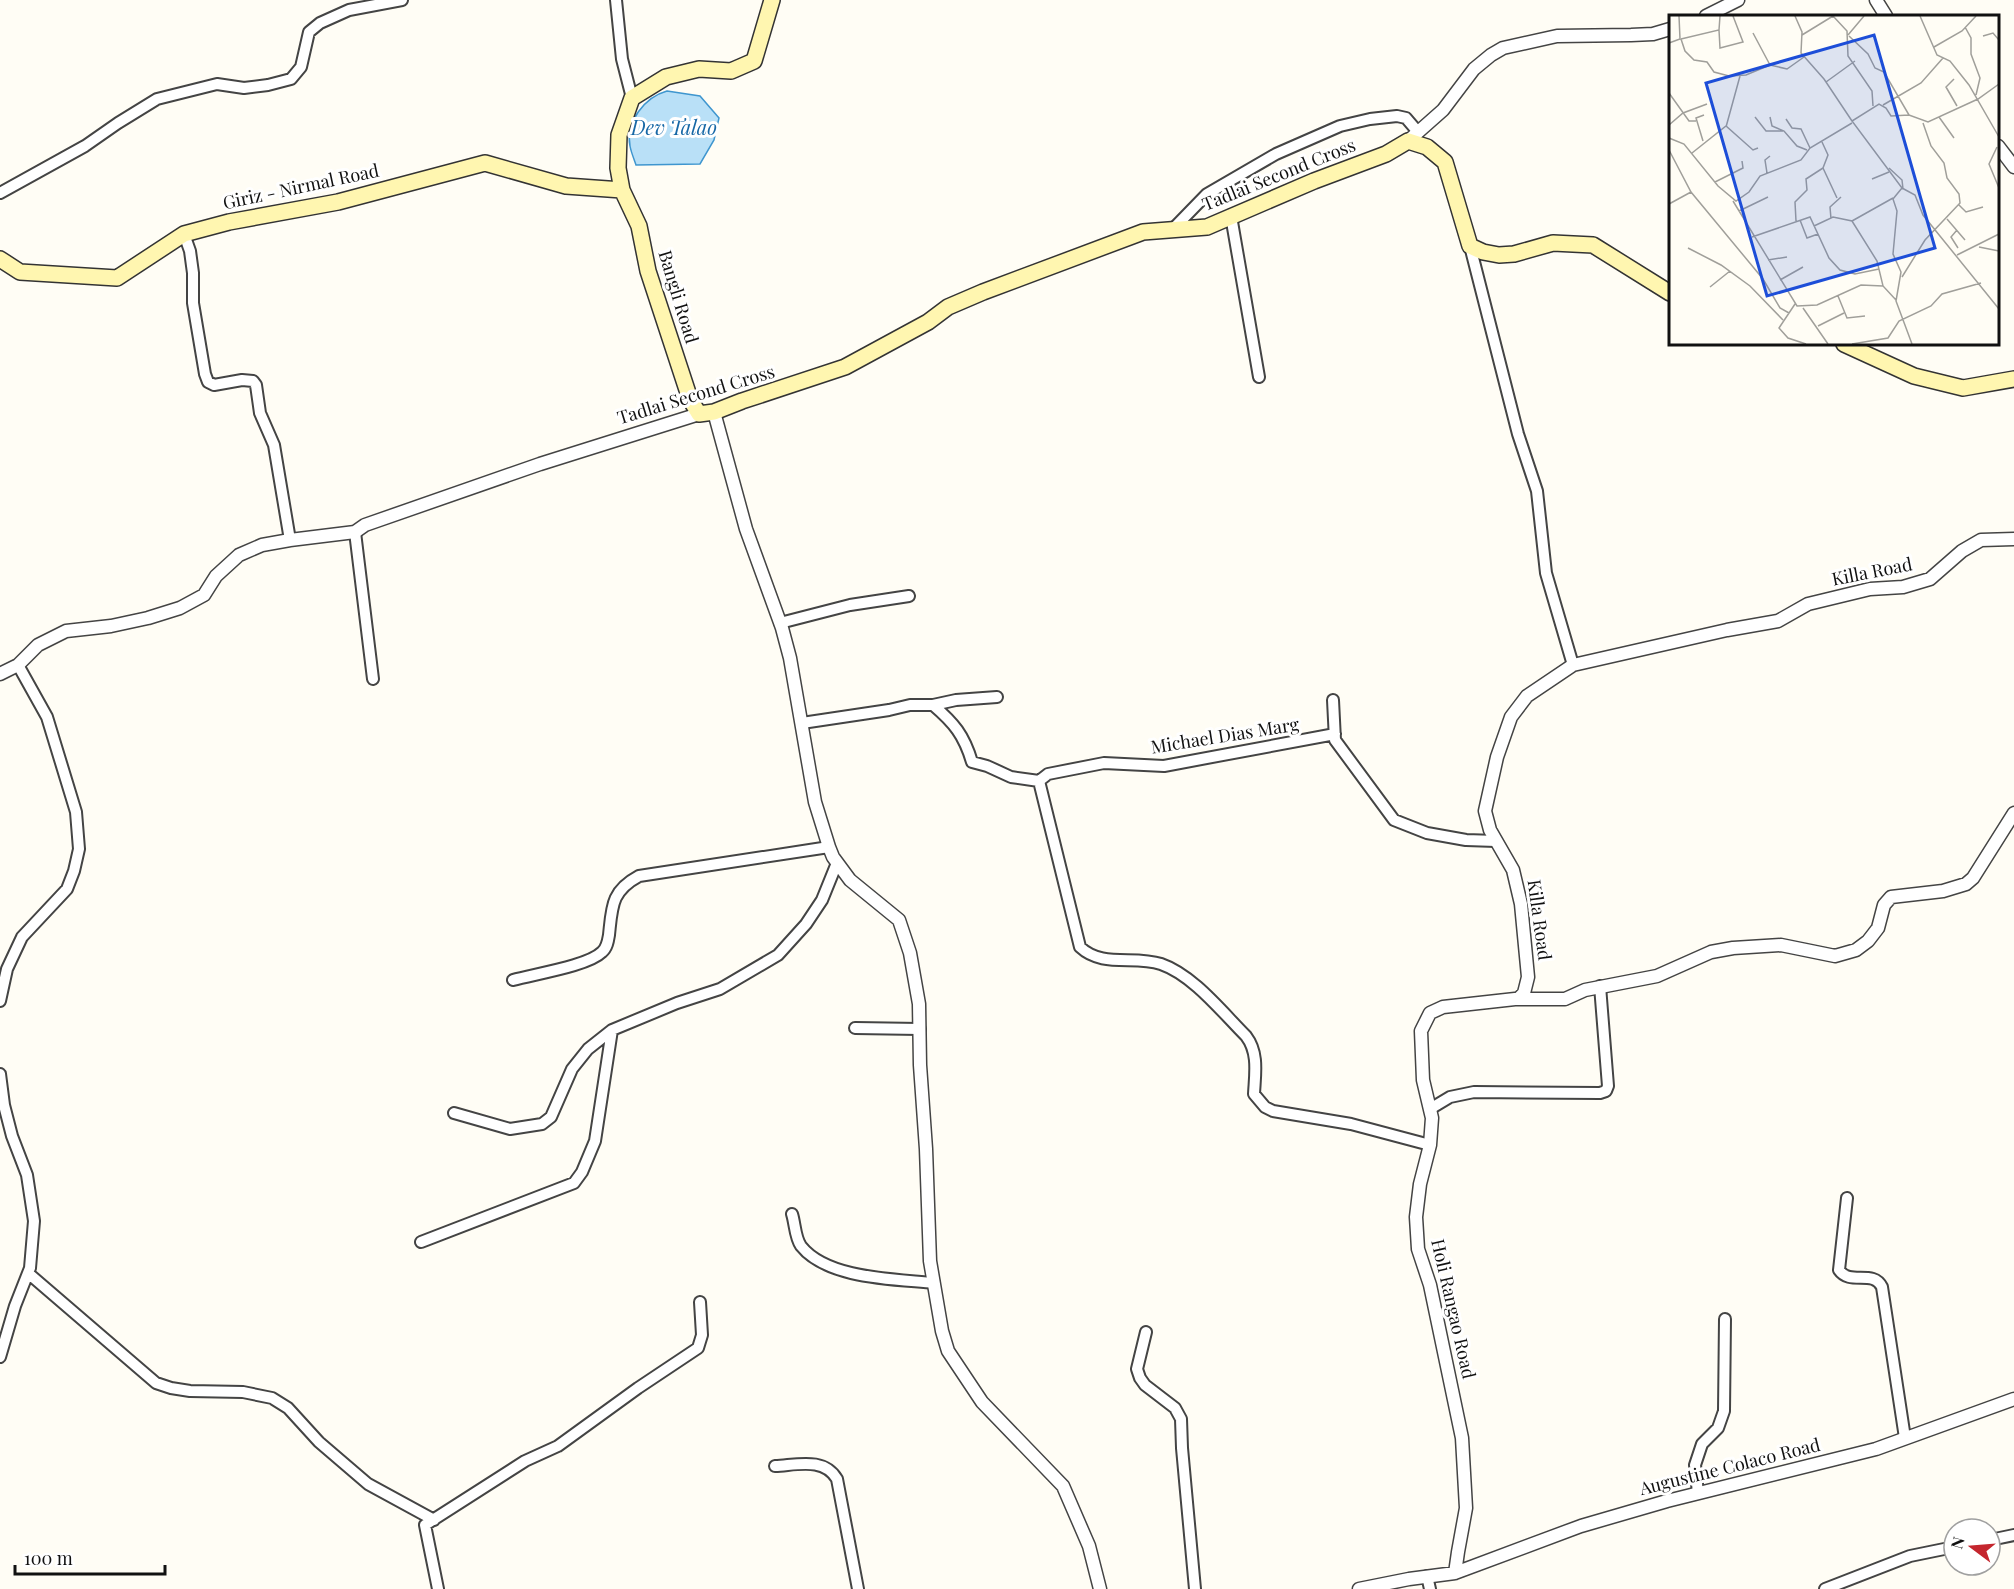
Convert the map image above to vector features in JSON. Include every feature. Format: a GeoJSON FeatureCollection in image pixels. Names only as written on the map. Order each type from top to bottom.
{"type":"FeatureCollection","features":[{"type":"Feature","properties":{"kind":"main road"},"geometry":{"type":"LineString","coordinates":[[632,98],[666,77],[699,69],[731,72],[754,61],[771,0]]}},
{"type":"Feature","properties":{"kind":"main road","name":"Bangli Road"},"geometry":{"type":"LineString","coordinates":[[632,98],[620,135],[618,168],[622,190],[639,226],[648,271],[690,399],[706,413]]}},
{"type":"Feature","properties":{"kind":"main road"},"geometry":{"type":"LineString","coordinates":[[1413,136],[1445,162],[1470,246],[1483,252],[1514,255],[1553,243],[1593,245],[1669,292]]}},
{"type":"Feature","properties":{"kind":"main road","name":"Tadlai Second Cross"},"geometry":{"type":"LineString","coordinates":[[706,413],[845,368],[928,322],[948,307],[983,292],[1143,232],[1207,227],[1314,180],[1386,154],[1413,136]]}},
{"type":"Feature","properties":{"kind":"main road","name":"Giriz - Nirmal Road"},"geometry":{"type":"LineString","coordinates":[[0,259],[20,272],[117,278],[184,234],[229,222],[338,202],[485,163],[566,186],[622,190]]}},
{"type":"Feature","properties":{"kind":"main road"},"geometry":{"type":"LineString","coordinates":[[1846,345],[1914,376],[1963,388],[2014,379]]}},
{"type":"Feature","properties":{"kind":"street"},"geometry":{"type":"LineString","coordinates":[[0,192],[85,146],[157,99],[217,84],[244,88],[291,79],[302,67],[309,32],[320,23],[349,10],[402,0]]}},
{"type":"Feature","properties":{"kind":"street"},"geometry":{"type":"LineString","coordinates":[[616,0],[622,59],[632,98]]}},
{"type":"Feature","properties":{"kind":"street"},"geometry":{"type":"LineString","coordinates":[[1708,15],[1738,0]]}},
{"type":"Feature","properties":{"kind":"street"},"geometry":{"type":"LineString","coordinates":[[1876,0],[1885,15]]}},
{"type":"Feature","properties":{"kind":"street","name":"Tadlai Second Cross"},"geometry":{"type":"LineString","coordinates":[[1413,136],[1443,110],[1474,69],[1503,48],[1557,36],[1653,34],[1669,30]]}},
{"type":"Feature","properties":{"kind":"street"},"geometry":{"type":"LineString","coordinates":[[1173,228],[1207,194],[1276,154],[1340,126],[1397,116],[1406,118],[1413,136]]}},
{"type":"Feature","properties":{"kind":"street"},"geometry":{"type":"LineString","coordinates":[[1999,147],[2014,167]]}},
{"type":"Feature","properties":{"kind":"street"},"geometry":{"type":"LineString","coordinates":[[1231,216],[1259,377]]}},
{"type":"Feature","properties":{"kind":"street"},"geometry":{"type":"LineString","coordinates":[[184,234],[194,273],[193,303],[205,374],[208,382],[214,385],[243,380],[253,381],[256,386],[260,413],[274,445],[290,540]]}},
{"type":"Feature","properties":{"kind":"street"},"geometry":{"type":"LineString","coordinates":[[1470,246],[1518,434],[1537,491],[1546,573],[1573,665]]}},
{"type":"Feature","properties":{"kind":"street"},"geometry":{"type":"LineString","coordinates":[[706,413],[780,623],[790,658],[815,802],[829,847],[837,863],[850,880],[899,920],[910,953],[920,1004],[927,1211],[934,1283],[942,1332],[948,1351],[982,1402],[1063,1486],[1089,1546],[1100,1589]]}},
{"type":"Feature","properties":{"kind":"street","name":"Tadlai Second Cross"},"geometry":{"type":"LineString","coordinates":[[0,674],[18,665],[38,645],[66,631],[111,626],[180,608],[204,595],[216,576],[239,555],[262,546],[355,532],[365,525],[540,464],[706,413]]}},
{"type":"Feature","properties":{"kind":"street"},"geometry":{"type":"LineString","coordinates":[[355,532],[373,679]]}},
{"type":"Feature","properties":{"kind":"street","name":"Killa Road"},"geometry":{"type":"LineString","coordinates":[[1518,999],[1524,993],[1528,977],[1521,904],[1513,870],[1490,830],[1485,811],[1497,758],[1511,717],[1527,696],[1573,665],[1727,630],[1778,621],[1808,604],[1870,589],[1903,587],[1930,579],[1962,551],[1981,540],[2014,539]]}},
{"type":"Feature","properties":{"kind":"street"},"geometry":{"type":"LineString","coordinates":[[780,623],[850,605],[909,596]]}},
{"type":"Feature","properties":{"kind":"street"},"geometry":{"type":"LineString","coordinates":[[0,1001],[1,988],[7,969],[22,937],[67,890],[79,849],[76,812],[47,717],[18,665]]}},
{"type":"Feature","properties":{"kind":"street"},"geometry":{"type":"LineString","coordinates":[[802,723],[910,705],[933,705],[956,700],[997,697]]}},
{"type":"Feature","properties":{"kind":"street"},"geometry":{"type":"LineString","coordinates":[[1333,700],[1335,740],[1394,820],[1427,833],[1466,840],[1496,841]]}},
{"type":"Feature","properties":{"kind":"street"},"geometry":{"type":"LineString","coordinates":[[933,705],[954,723],[969,751],[972,762],[1011,777],[1039,781],[1080,947],[1088,954],[1100,959],[1159,963],[1185,977],[1251,1043],[1255,1057],[1254,1094],[1265,1107],[1273,1111],[1351,1124],[1430,1144]]}},
{"type":"Feature","properties":{"kind":"street","name":"Michael Dias Marg"},"geometry":{"type":"LineString","coordinates":[[1039,781],[1048,774],[1104,763],[1164,766],[1335,734]]}},
{"type":"Feature","properties":{"kind":"street"},"geometry":{"type":"LineString","coordinates":[[1518,999],[1565,999],[1600,986],[1657,976],[1711,952],[1733,948],[1781,945],[1835,956],[1856,950],[1868,941],[1878,928],[1884,905],[1891,897],[1943,891],[1966,884],[1973,878],[2014,813]]}},
{"type":"Feature","properties":{"kind":"street"},"geometry":{"type":"LineString","coordinates":[[513,980],[590,960],[605,950],[613,903],[618,892],[628,882],[639,876],[829,847]]}},
{"type":"Feature","properties":{"kind":"street"},"geometry":{"type":"LineString","coordinates":[[454,1113],[510,1129],[542,1124],[551,1117],[572,1069],[588,1048],[612,1029],[677,1003],[720,989],[778,955],[806,924],[822,900],[837,863]]}},
{"type":"Feature","properties":{"kind":"street"},"geometry":{"type":"LineString","coordinates":[[1430,1109],[1450,1097],[1474,1092],[1600,1093],[1606,1091],[1608,1086],[1600,986]]}},
{"type":"Feature","properties":{"kind":"street","name":"Holi Rangao Road"},"geometry":{"type":"LineString","coordinates":[[1455,1573],[1466,1508],[1463,1449],[1451,1377],[1430,1285],[1418,1249],[1416,1217],[1420,1184],[1430,1144],[1432,1118],[1423,1080],[1421,1031],[1430,1013],[1443,1007],[1518,999]]}},
{"type":"Feature","properties":{"kind":"street"},"geometry":{"type":"LineString","coordinates":[[855,1028],[920,1029]]}},
{"type":"Feature","properties":{"kind":"street"},"geometry":{"type":"LineString","coordinates":[[421,1242],[574,1182],[582,1172],[595,1141],[612,1029]]}},
{"type":"Feature","properties":{"kind":"street"},"geometry":{"type":"LineString","coordinates":[[0,1074],[4,1105],[12,1136],[27,1175],[34,1221],[28,1273],[15,1306],[0,1357]]}},
{"type":"Feature","properties":{"kind":"street"},"geometry":{"type":"LineString","coordinates":[[1847,1198],[1839,1270],[1842,1275],[1850,1278],[1871,1278],[1879,1281],[1882,1287],[1905,1438]]}},
{"type":"Feature","properties":{"kind":"street"},"geometry":{"type":"LineString","coordinates":[[792,1214],[800,1244],[819,1262],[869,1276],[934,1283]]}},
{"type":"Feature","properties":{"kind":"street"},"geometry":{"type":"LineString","coordinates":[[28,1273],[156,1383],[190,1391],[243,1392],[272,1398],[288,1408],[319,1442],[368,1484],[434,1520]]}},
{"type":"Feature","properties":{"kind":"street"},"geometry":{"type":"LineString","coordinates":[[438,1589],[425,1525],[525,1461],[558,1446],[698,1348],[702,1335],[700,1302]]}},
{"type":"Feature","properties":{"kind":"street"},"geometry":{"type":"LineString","coordinates":[[1698,1493],[1695,1465],[1702,1444],[1718,1428],[1724,1411],[1725,1319]]}},
{"type":"Feature","properties":{"kind":"street"},"geometry":{"type":"LineString","coordinates":[[1146,1332],[1137,1369],[1140,1378],[1145,1385],[1175,1408],[1181,1419],[1195,1589]]}},
{"type":"Feature","properties":{"kind":"street","name":"Augustine Colaco Road"},"geometry":{"type":"LineString","coordinates":[[1455,1573],[1581,1526],[1698,1493],[1876,1449],[2014,1399]]}},
{"type":"Feature","properties":{"kind":"street"},"geometry":{"type":"LineString","coordinates":[[775,1466],[818,1464],[833,1471],[837,1479],[858,1589]]}},
{"type":"Feature","properties":{"kind":"street"},"geometry":{"type":"LineString","coordinates":[[1825,1589],[1910,1556],[1942,1549]]}},
{"type":"Feature","properties":{"kind":"street"},"geometry":{"type":"LineString","coordinates":[[1359,1589],[1429,1583],[1455,1573]]}},
{"type":"Feature","properties":{"kind":"water","name":"Dev Talao"},"geometry":{"type":"Polygon","coordinates":[[[667,91],[700,96],[719,118],[714,140],[700,164],[636,165],[629,137],[634,120],[644,105],[667,91]]]}}]}
